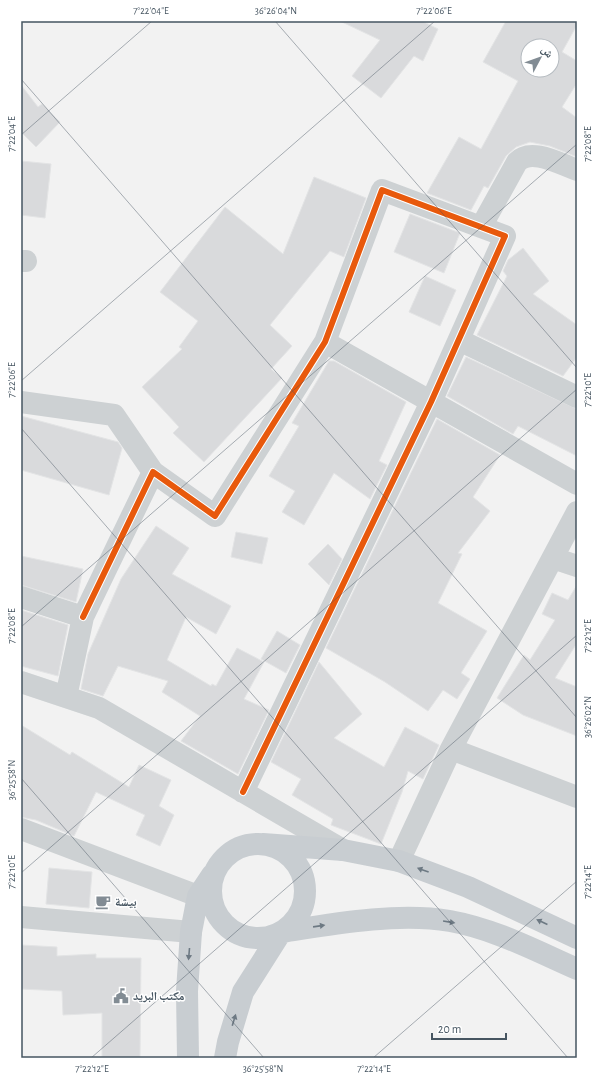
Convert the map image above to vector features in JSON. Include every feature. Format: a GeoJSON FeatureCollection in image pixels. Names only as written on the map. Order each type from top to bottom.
{"type":"FeatureCollection","features":[{"type":"Feature","properties":{"kind":"main road"},"geometry":{"type":"LineString","coordinates":[[188,1058],[186,991],[191,932],[198,896],[218,866],[229,854],[244,846],[263,844],[343,850],[399,861],[468,887],[577,938]]}},
{"type":"Feature","properties":{"kind":"main road"},"geometry":{"type":"LineString","coordinates":[[225,1058],[228,1042],[243,992],[281,932],[294,922],[302,908],[305,888],[301,872],[292,858],[279,849],[263,844]]}},
{"type":"Feature","properties":{"kind":"main road"},"geometry":{"type":"LineString","coordinates":[[218,866],[211,890],[214,906],[222,921],[234,932],[249,937],[266,938],[281,932],[404,918],[450,921],[505,936],[577,969]]}},
{"type":"Feature","properties":{"kind":"street"},"geometry":{"type":"LineString","coordinates":[[481,227],[516,162],[521,158],[531,155],[577,170]]}},
{"type":"Feature","properties":{"kind":"street"},"geometry":{"type":"LineString","coordinates":[[21,402],[114,415],[153,472],[215,516],[325,342],[382,190],[505,236],[431,402],[243,792]]}},
{"type":"Feature","properties":{"kind":"street"},"geometry":{"type":"LineString","coordinates":[[459,340],[576,394]]}},
{"type":"Feature","properties":{"kind":"street"},"geometry":{"type":"LineString","coordinates":[[325,342],[577,484]]}},
{"type":"Feature","properties":{"kind":"street"},"geometry":{"type":"LineString","coordinates":[[66,697],[83,617],[153,472]]}},
{"type":"Feature","properties":{"kind":"street"},"geometry":{"type":"LineString","coordinates":[[399,861],[451,749],[577,512]]}},
{"type":"Feature","properties":{"kind":"street"},"geometry":{"type":"LineString","coordinates":[[553,558],[577,566]]}},
{"type":"Feature","properties":{"kind":"street"},"geometry":{"type":"LineString","coordinates":[[21,597],[83,617]]}},
{"type":"Feature","properties":{"kind":"street"},"geometry":{"type":"LineString","coordinates":[[21,682],[99,708],[343,850]]}},
{"type":"Feature","properties":{"kind":"street"},"geometry":{"type":"LineString","coordinates":[[451,749],[577,797]]}},
{"type":"Feature","properties":{"kind":"street"},"geometry":{"type":"LineString","coordinates":[[21,829],[198,896]]}},
{"type":"Feature","properties":{"kind":"street"},"geometry":{"type":"LineString","coordinates":[[21,918],[191,932]]}},
{"type":"Feature","properties":{"kind":"building"},"geometry":{"type":"Polygon","coordinates":[[[340,21],[422,21],[438,29],[423,61],[414,56],[381,98],[352,76],[380,40],[340,21]]]}},
{"type":"Feature","properties":{"kind":"building"},"geometry":{"type":"Polygon","coordinates":[[[506,21],[577,21],[577,25],[562,52],[577,61],[577,83],[562,107],[577,118],[577,157],[550,146],[530,142],[516,147],[506,156],[488,188],[484,186],[471,210],[427,193],[459,137],[481,149],[518,81],[483,62],[506,21]]]}},
{"type":"Feature","properties":{"kind":"building"},"geometry":{"type":"Polygon","coordinates":[[[21,85],[38,107],[42,104],[60,122],[36,147],[21,132],[21,85]]]}},
{"type":"Feature","properties":{"kind":"building"},"geometry":{"type":"Polygon","coordinates":[[[21,161],[51,164],[45,218],[21,215],[21,161]]]}},
{"type":"Feature","properties":{"kind":"building"},"geometry":{"type":"Polygon","coordinates":[[[314,177],[366,198],[344,257],[330,251],[270,325],[292,346],[271,369],[282,378],[204,462],[173,433],[179,427],[142,387],[182,349],[179,347],[198,321],[160,292],[225,207],[283,254],[314,177]]]}},
{"type":"Feature","properties":{"kind":"building"},"geometry":{"type":"Polygon","coordinates":[[[410,214],[460,233],[444,273],[394,252],[410,214]]]}},
{"type":"Feature","properties":{"kind":"building"},"geometry":{"type":"Polygon","coordinates":[[[523,248],[549,281],[533,294],[577,325],[577,357],[563,376],[477,335],[507,276],[503,271],[508,260],[523,248]]]}},
{"type":"Feature","properties":{"kind":"building"},"geometry":{"type":"Polygon","coordinates":[[[425,276],[456,290],[440,326],[409,312],[425,276]]]}},
{"type":"Feature","properties":{"kind":"building"},"geometry":{"type":"Polygon","coordinates":[[[466,357],[577,409],[577,456],[518,426],[513,434],[447,396],[466,357]]]}},
{"type":"Feature","properties":{"kind":"building"},"geometry":{"type":"Polygon","coordinates":[[[329,361],[334,361],[406,402],[379,461],[387,465],[370,499],[334,473],[304,525],[282,512],[295,491],[269,476],[299,426],[292,423],[329,361]]]}},
{"type":"Feature","properties":{"kind":"building"},"geometry":{"type":"Polygon","coordinates":[[[21,416],[118,442],[122,448],[109,495],[21,470],[21,416]]]}},
{"type":"Feature","properties":{"kind":"building"},"geometry":{"type":"Polygon","coordinates":[[[437,419],[500,455],[473,497],[490,511],[458,553],[462,554],[438,603],[487,631],[461,673],[470,679],[457,699],[443,690],[428,711],[385,682],[326,648],[437,419]]]}},
{"type":"Feature","properties":{"kind":"building"},"geometry":{"type":"Polygon","coordinates":[[[156,526],[189,548],[172,574],[231,606],[216,634],[186,617],[167,660],[211,686],[212,684],[216,686],[237,648],[264,662],[244,699],[269,710],[238,774],[181,741],[200,716],[162,692],[168,681],[118,666],[103,696],[81,689],[88,654],[121,579],[156,526]]]}},
{"type":"Feature","properties":{"kind":"building"},"geometry":{"type":"Polygon","coordinates":[[[236,532],[268,538],[262,564],[231,557],[236,532]]]}},
{"type":"Feature","properties":{"kind":"building"},"geometry":{"type":"Polygon","coordinates":[[[328,544],[342,559],[329,585],[308,564],[328,544]]]}},
{"type":"Feature","properties":{"kind":"building"},"geometry":{"type":"Polygon","coordinates":[[[21,556],[83,569],[76,602],[21,585],[21,556]]]}},
{"type":"Feature","properties":{"kind":"building"},"geometry":{"type":"Polygon","coordinates":[[[577,585],[577,643],[555,678],[577,687],[577,736],[523,715],[497,698],[524,655],[530,660],[555,620],[542,614],[552,593],[568,600],[577,585]]]}},
{"type":"Feature","properties":{"kind":"building"},"geometry":{"type":"Polygon","coordinates":[[[21,610],[68,625],[58,676],[21,666],[21,610]]]}},
{"type":"Feature","properties":{"kind":"building"},"geometry":{"type":"Polygon","coordinates":[[[277,631],[300,645],[286,673],[261,659],[277,631]]]}},
{"type":"Feature","properties":{"kind":"building"},"geometry":{"type":"Polygon","coordinates":[[[319,662],[362,714],[334,738],[384,767],[405,727],[439,745],[423,779],[408,771],[402,792],[381,844],[331,825],[333,819],[292,795],[301,779],[271,762],[319,662]]]}},
{"type":"Feature","properties":{"kind":"building"},"geometry":{"type":"Polygon","coordinates":[[[21,725],[70,755],[72,752],[129,787],[139,765],[171,780],[159,806],[174,815],[160,846],[136,835],[145,815],[96,792],[74,836],[36,820],[21,817],[21,725]]]}},
{"type":"Feature","properties":{"kind":"building"},"geometry":{"type":"Polygon","coordinates":[[[49,868],[92,872],[89,908],[46,904],[49,868]]]}},
{"type":"Feature","properties":{"kind":"building"},"geometry":{"type":"Polygon","coordinates":[[[21,945],[57,947],[57,956],[96,954],[96,958],[141,958],[140,1058],[102,1058],[102,1013],[63,1015],[62,991],[21,989],[21,945]]]}},
{"type":"Feature","properties":{"kind":"cycle path"},"geometry":{"type":"LineString","coordinates":[[83,617],[153,472],[215,516],[325,342],[382,190],[505,236],[431,402],[243,792]]}},
{"type":"Feature","properties":{"kind":"place","name":"بيشة"},"geometry":{"type":"Point","coordinates":[103,902]}},
{"type":"Feature","properties":{"kind":"place","name":"مكتب البريد"},"geometry":{"type":"Point","coordinates":[121,996]}}]}
